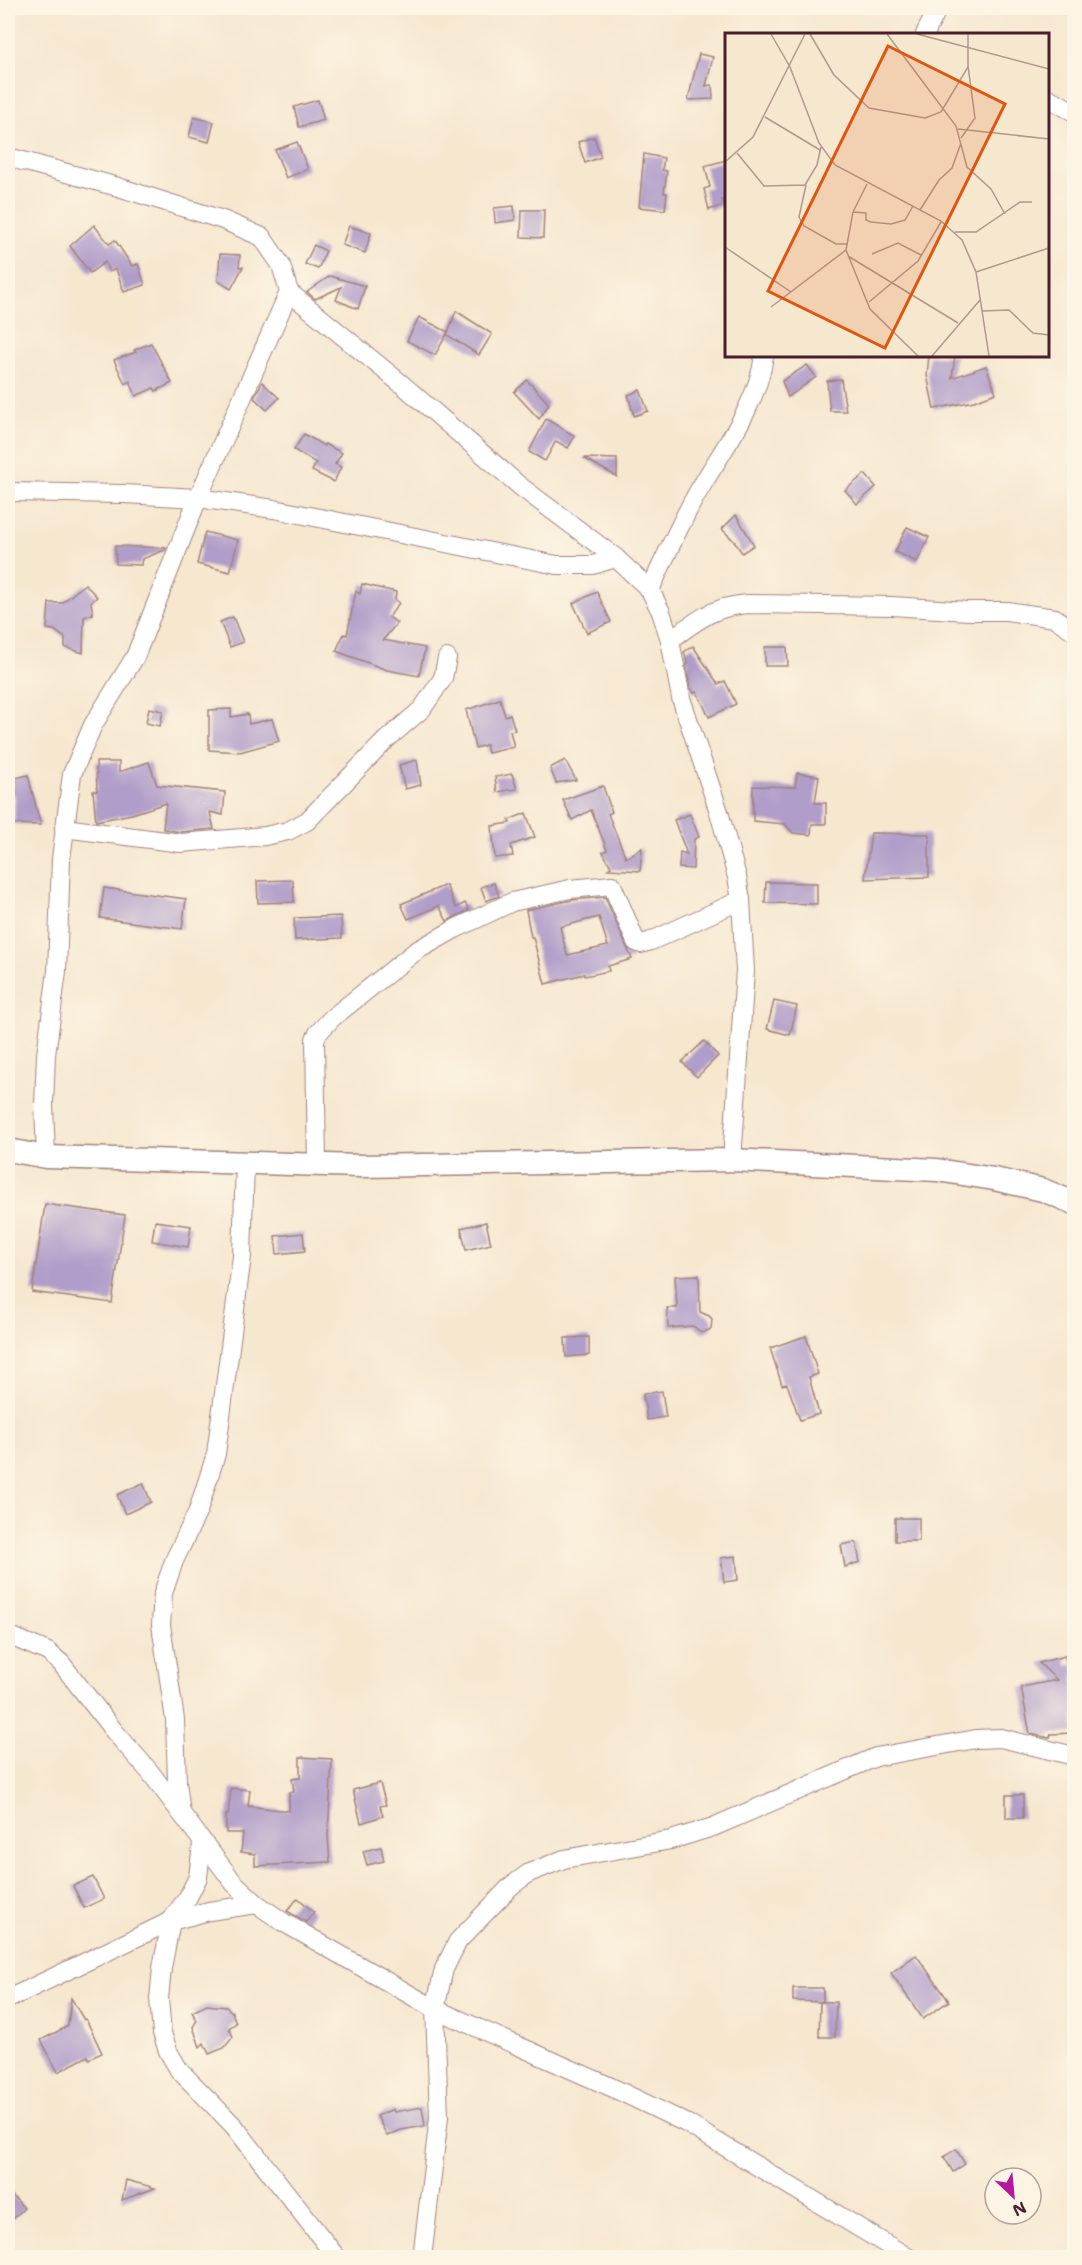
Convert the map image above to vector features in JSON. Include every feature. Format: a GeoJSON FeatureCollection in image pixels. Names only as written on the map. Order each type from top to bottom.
{"type":"FeatureCollection","features":[{"type":"Feature","properties":{"kind":"main road"},"geometry":{"type":"LineString","coordinates":[[8,1150],[46,1157],[361,1166],[732,1160],[937,1170],[1043,1190],[1074,1203]]}},
{"type":"Feature","properties":{"kind":"street"},"geometry":{"type":"LineString","coordinates":[[926,33],[938,8]]}},
{"type":"Feature","properties":{"kind":"street"},"geometry":{"type":"LineString","coordinates":[[1049,99],[1074,112]]}},
{"type":"Feature","properties":{"kind":"street"},"geometry":{"type":"LineString","coordinates":[[8,157],[223,220],[262,237],[280,266],[289,292],[404,386],[521,487],[616,558],[650,590],[661,612],[681,698],[719,812],[737,877],[742,909],[745,971],[732,1160]]}},
{"type":"Feature","properties":{"kind":"street"},"geometry":{"type":"LineString","coordinates":[[46,1157],[46,1055],[57,971],[61,859],[72,774],[93,725],[135,657],[198,498],[289,292]]}},
{"type":"Feature","properties":{"kind":"street"},"geometry":{"type":"LineString","coordinates":[[650,590],[693,501],[739,424],[760,377],[765,357]]}},
{"type":"Feature","properties":{"kind":"street"},"geometry":{"type":"LineString","coordinates":[[8,492],[198,498],[274,509],[557,565],[584,566],[616,558]]}},
{"type":"Feature","properties":{"kind":"street"},"geometry":{"type":"LineString","coordinates":[[669,640],[706,615],[726,606],[747,604],[892,606],[1007,611],[1054,618],[1074,631]]}},
{"type":"Feature","properties":{"kind":"street"},"geometry":{"type":"LineString","coordinates":[[64,828],[181,843],[265,836],[288,831],[307,821],[386,740],[422,709],[443,678],[447,658]]}},
{"type":"Feature","properties":{"kind":"street"},"geometry":{"type":"LineString","coordinates":[[317,1165],[315,1039],[340,1011],[416,951],[454,929],[512,902],[570,889],[612,885],[631,934],[636,942],[641,944],[742,909]]}},
{"type":"Feature","properties":{"kind":"street"},"geometry":{"type":"LineString","coordinates":[[181,1814],[177,1782],[175,1720],[161,1625],[163,1593],[174,1561],[198,1511],[216,1454],[242,1256],[245,1162]]}},
{"type":"Feature","properties":{"kind":"street"},"geometry":{"type":"LineString","coordinates":[[8,1635],[48,1652],[61,1663],[114,1731],[150,1772],[202,1844],[234,1883],[257,1904],[283,1922],[435,2009],[601,2082],[686,2123],[909,2258]]}},
{"type":"Feature","properties":{"kind":"street"},"geometry":{"type":"LineString","coordinates":[[422,2258],[439,2117],[435,2009],[444,1969],[458,1941],[511,1886],[529,1873],[564,1859],[671,1840],[713,1827],[876,1757],[976,1739],[1001,1738],[1074,1756]]}},
{"type":"Feature","properties":{"kind":"street"},"geometry":{"type":"LineString","coordinates":[[202,1844],[198,1877],[188,1897],[171,1921],[159,1999],[162,2033],[168,2051],[179,2070],[234,2126],[338,2258]]}},
{"type":"Feature","properties":{"kind":"street"},"geometry":{"type":"LineString","coordinates":[[8,1998],[171,1921],[209,1911],[257,1904]]}},
{"type":"Feature","properties":{"kind":"building"},"geometry":{"type":"Polygon","coordinates":[[[699,54],[713,57],[706,86],[712,85],[713,99],[688,100],[699,54]]]}},
{"type":"Feature","properties":{"kind":"building"},"geometry":{"type":"Polygon","coordinates":[[[318,100],[324,120],[299,127],[294,107],[318,100]]]}},
{"type":"Feature","properties":{"kind":"building"},"geometry":{"type":"Polygon","coordinates":[[[194,117],[214,122],[209,142],[189,137],[194,117]]]}},
{"type":"Feature","properties":{"kind":"building"},"geometry":{"type":"Polygon","coordinates":[[[594,137],[601,157],[585,163],[578,142],[594,137]]]}},
{"type":"Feature","properties":{"kind":"building"},"geometry":{"type":"Polygon","coordinates":[[[297,142],[308,169],[286,178],[275,150],[297,142]]]}},
{"type":"Feature","properties":{"kind":"building"},"geometry":{"type":"Polygon","coordinates":[[[644,154],[664,158],[662,170],[667,171],[664,193],[667,193],[665,210],[639,207],[644,154]]]}},
{"type":"Feature","properties":{"kind":"building"},"geometry":{"type":"Polygon","coordinates":[[[725,160],[725,199],[722,200],[724,205],[709,210],[704,189],[710,187],[705,166],[725,160]]]}},
{"type":"Feature","properties":{"kind":"building"},"geometry":{"type":"Polygon","coordinates":[[[514,206],[515,220],[495,223],[494,208],[514,206]]]}},
{"type":"Feature","properties":{"kind":"building"},"geometry":{"type":"Polygon","coordinates":[[[522,210],[544,210],[543,238],[521,237],[522,210]]]}},
{"type":"Feature","properties":{"kind":"building"},"geometry":{"type":"Polygon","coordinates":[[[94,225],[109,244],[115,240],[132,266],[138,264],[145,285],[124,292],[116,269],[109,272],[105,262],[90,273],[70,246],[94,225]]]}},
{"type":"Feature","properties":{"kind":"building"},"geometry":{"type":"Polygon","coordinates":[[[349,226],[371,233],[365,253],[342,245],[349,226]]]}},
{"type":"Feature","properties":{"kind":"building"},"geometry":{"type":"Polygon","coordinates":[[[314,245],[326,251],[318,269],[305,264],[314,245]]]}},
{"type":"Feature","properties":{"kind":"building"},"geometry":{"type":"Polygon","coordinates":[[[220,254],[240,255],[239,267],[243,267],[231,289],[218,281],[220,254]]]}},
{"type":"Feature","properties":{"kind":"building"},"geometry":{"type":"Polygon","coordinates":[[[330,276],[365,286],[358,309],[336,300],[341,287],[315,299],[307,292],[330,276]]]}},
{"type":"Feature","properties":{"kind":"building"},"geometry":{"type":"Polygon","coordinates":[[[456,311],[492,334],[479,355],[447,335],[456,311]]]}},
{"type":"Feature","properties":{"kind":"building"},"geometry":{"type":"Polygon","coordinates":[[[419,317],[448,332],[435,355],[407,341],[419,317]]]}},
{"type":"Feature","properties":{"kind":"building"},"geometry":{"type":"Polygon","coordinates":[[[151,343],[172,383],[156,391],[154,388],[136,396],[130,381],[125,384],[114,360],[136,352],[134,350],[151,343]]]}},
{"type":"Feature","properties":{"kind":"building"},"geometry":{"type":"Polygon","coordinates":[[[929,357],[955,357],[952,378],[986,366],[996,393],[974,401],[934,409],[927,375],[929,357]]]}},
{"type":"Feature","properties":{"kind":"building"},"geometry":{"type":"Polygon","coordinates":[[[807,365],[816,377],[788,397],[782,381],[807,365]]]}},
{"type":"Feature","properties":{"kind":"building"},"geometry":{"type":"Polygon","coordinates":[[[841,379],[846,411],[830,411],[827,381],[841,379]]]}},
{"type":"Feature","properties":{"kind":"building"},"geometry":{"type":"Polygon","coordinates":[[[527,380],[549,404],[539,419],[514,392],[527,380]]]}},
{"type":"Feature","properties":{"kind":"building"},"geometry":{"type":"Polygon","coordinates":[[[262,382],[279,398],[267,410],[254,398],[262,382]]]}},
{"type":"Feature","properties":{"kind":"building"},"geometry":{"type":"Polygon","coordinates":[[[640,390],[648,411],[634,416],[628,395],[640,390]]]}},
{"type":"Feature","properties":{"kind":"building"},"geometry":{"type":"Polygon","coordinates":[[[546,419],[575,436],[568,448],[556,441],[545,461],[529,452],[546,419]]]}},
{"type":"Feature","properties":{"kind":"building"},"geometry":{"type":"Polygon","coordinates":[[[304,434],[342,453],[335,464],[341,467],[334,482],[312,471],[316,463],[294,450],[304,434]]]}},
{"type":"Feature","properties":{"kind":"building"},"geometry":{"type":"Polygon","coordinates":[[[584,458],[617,459],[617,477],[584,458]]]}},
{"type":"Feature","properties":{"kind":"building"},"geometry":{"type":"Polygon","coordinates":[[[865,474],[876,487],[857,504],[845,490],[865,474]]]}},
{"type":"Feature","properties":{"kind":"building"},"geometry":{"type":"Polygon","coordinates":[[[736,515],[754,545],[742,553],[722,529],[736,515]]]}},
{"type":"Feature","properties":{"kind":"building"},"geometry":{"type":"Polygon","coordinates":[[[907,527],[929,537],[917,562],[895,552],[907,527]]]}},
{"type":"Feature","properties":{"kind":"building"},"geometry":{"type":"Polygon","coordinates":[[[205,532],[238,540],[230,572],[197,564],[205,532]]]}},
{"type":"Feature","properties":{"kind":"building"},"geometry":{"type":"Polygon","coordinates":[[[115,546],[166,548],[142,559],[141,565],[116,564],[115,546]]]}},
{"type":"Feature","properties":{"kind":"building"},"geometry":{"type":"Polygon","coordinates":[[[85,584],[97,597],[91,602],[93,614],[84,617],[83,653],[65,647],[65,638],[54,630],[47,629],[49,603],[62,603],[85,584]]]}},
{"type":"Feature","properties":{"kind":"building"},"geometry":{"type":"Polygon","coordinates":[[[362,584],[396,592],[395,600],[399,603],[389,617],[397,623],[383,640],[425,648],[419,676],[387,670],[336,651],[344,634],[347,635],[356,591],[360,594],[362,584]]]}},
{"type":"Feature","properties":{"kind":"building"},"geometry":{"type":"Polygon","coordinates":[[[597,592],[611,622],[587,633],[573,603],[597,592]]]}},
{"type":"Feature","properties":{"kind":"building"},"geometry":{"type":"Polygon","coordinates":[[[233,617],[243,642],[230,647],[220,622],[233,617]]]}},
{"type":"Feature","properties":{"kind":"building"},"geometry":{"type":"Polygon","coordinates":[[[693,646],[718,684],[725,681],[736,704],[709,717],[697,692],[694,693],[690,687],[686,665],[688,664],[684,652],[693,646]]]}},
{"type":"Feature","properties":{"kind":"building"},"geometry":{"type":"Polygon","coordinates":[[[765,647],[787,647],[788,666],[765,666],[765,647]]]}},
{"type":"Feature","properties":{"kind":"building"},"geometry":{"type":"Polygon","coordinates":[[[500,699],[505,716],[510,714],[515,730],[510,731],[514,747],[488,753],[486,745],[475,748],[466,710],[500,699]]]}},
{"type":"Feature","properties":{"kind":"building"},"geometry":{"type":"Polygon","coordinates":[[[149,708],[163,711],[160,726],[146,723],[149,708]]]}},
{"type":"Feature","properties":{"kind":"building"},"geometry":{"type":"Polygon","coordinates":[[[231,709],[231,717],[248,714],[249,724],[272,719],[279,741],[240,752],[209,750],[209,710],[231,709]]]}},
{"type":"Feature","properties":{"kind":"building"},"geometry":{"type":"Polygon","coordinates":[[[417,760],[421,785],[405,789],[399,765],[417,760]]]}},
{"type":"Feature","properties":{"kind":"building"},"geometry":{"type":"Polygon","coordinates":[[[565,760],[576,780],[556,783],[550,768],[565,760]]]}},
{"type":"Feature","properties":{"kind":"building"},"geometry":{"type":"Polygon","coordinates":[[[96,762],[119,762],[119,772],[149,762],[157,785],[225,792],[223,815],[210,812],[214,829],[181,832],[163,829],[166,803],[132,814],[96,821],[93,791],[97,791],[96,762]]]}},
{"type":"Feature","properties":{"kind":"building"},"geometry":{"type":"Polygon","coordinates":[[[797,773],[819,776],[815,803],[826,803],[826,824],[812,824],[811,835],[793,833],[785,824],[753,821],[753,786],[795,787],[797,773]]]}},
{"type":"Feature","properties":{"kind":"building"},"geometry":{"type":"Polygon","coordinates":[[[512,774],[517,789],[497,792],[495,777],[512,774]]]}},
{"type":"Feature","properties":{"kind":"building"},"geometry":{"type":"Polygon","coordinates":[[[28,775],[41,825],[14,824],[15,794],[8,796],[8,780],[28,775]]]}},
{"type":"Feature","properties":{"kind":"building"},"geometry":{"type":"Polygon","coordinates":[[[603,786],[612,812],[608,814],[626,858],[642,848],[640,871],[608,869],[611,867],[603,852],[607,850],[591,810],[572,820],[563,800],[603,786]]]}},
{"type":"Feature","properties":{"kind":"building"},"geometry":{"type":"Polygon","coordinates":[[[526,813],[535,837],[511,845],[513,856],[495,858],[492,826],[510,823],[509,820],[526,813]]]}},
{"type":"Feature","properties":{"kind":"building"},"geometry":{"type":"Polygon","coordinates":[[[690,814],[699,837],[694,839],[693,869],[679,868],[680,852],[687,854],[674,820],[690,814]]]}},
{"type":"Feature","properties":{"kind":"building"},"geometry":{"type":"Polygon","coordinates":[[[871,833],[929,834],[929,877],[865,879],[871,833]]]}},
{"type":"Feature","properties":{"kind":"building"},"geometry":{"type":"Polygon","coordinates":[[[293,880],[294,902],[258,903],[257,881],[293,880]]]}},
{"type":"Feature","properties":{"kind":"building"},"geometry":{"type":"Polygon","coordinates":[[[766,882],[817,883],[817,904],[765,903],[766,882]]]}},
{"type":"Feature","properties":{"kind":"building"},"geometry":{"type":"Polygon","coordinates":[[[494,883],[499,896],[486,901],[481,887],[494,883]]]}},
{"type":"Feature","properties":{"kind":"building"},"geometry":{"type":"Polygon","coordinates":[[[446,885],[456,908],[465,903],[469,910],[447,921],[439,906],[408,919],[401,904],[446,885]]]}},
{"type":"Feature","properties":{"kind":"building"},"geometry":{"type":"Polygon","coordinates":[[[104,888],[186,899],[182,929],[100,918],[104,888]]]}},
{"type":"Feature","properties":{"kind":"building"},"geometry":{"type":"Polygon","coordinates":[[[605,897],[632,959],[608,966],[609,971],[585,976],[584,974],[545,984],[533,937],[531,937],[526,910],[572,900],[605,897]],[[599,917],[560,927],[567,955],[608,946],[599,917]]]}},
{"type":"Feature","properties":{"kind":"building"},"geometry":{"type":"Polygon","coordinates":[[[341,916],[342,938],[295,940],[294,918],[341,916]]]}},
{"type":"Feature","properties":{"kind":"building"},"geometry":{"type":"Polygon","coordinates":[[[774,1001],[797,1006],[790,1035],[767,1029],[774,1001]]]}},
{"type":"Feature","properties":{"kind":"building"},"geometry":{"type":"Polygon","coordinates":[[[704,1041],[718,1056],[697,1077],[682,1062],[704,1041]]]}},
{"type":"Feature","properties":{"kind":"building"},"geometry":{"type":"Polygon","coordinates":[[[45,1204],[125,1215],[112,1303],[32,1292],[45,1204]]]}},
{"type":"Feature","properties":{"kind":"building"},"geometry":{"type":"Polygon","coordinates":[[[155,1221],[191,1226],[188,1247],[152,1241],[155,1221]]]}},
{"type":"Feature","properties":{"kind":"building"},"geometry":{"type":"Polygon","coordinates":[[[486,1222],[491,1244],[466,1250],[461,1228],[486,1222]]]}},
{"type":"Feature","properties":{"kind":"building"},"geometry":{"type":"Polygon","coordinates":[[[303,1233],[305,1251],[277,1254],[275,1236],[303,1233]]]}},
{"type":"Feature","properties":{"kind":"building"},"geometry":{"type":"Polygon","coordinates":[[[699,1275],[700,1312],[712,1319],[711,1329],[702,1333],[693,1326],[668,1328],[667,1308],[677,1308],[675,1276],[699,1275]]]}},
{"type":"Feature","properties":{"kind":"building"},"geometry":{"type":"Polygon","coordinates":[[[806,1336],[818,1374],[809,1377],[819,1414],[800,1420],[787,1384],[782,1385],[770,1348],[806,1336]]]}},
{"type":"Feature","properties":{"kind":"building"},"geometry":{"type":"Polygon","coordinates":[[[589,1337],[589,1355],[566,1357],[565,1338],[589,1337]]]}},
{"type":"Feature","properties":{"kind":"building"},"geometry":{"type":"Polygon","coordinates":[[[662,1391],[666,1417],[647,1420],[643,1394],[662,1391]]]}},
{"type":"Feature","properties":{"kind":"building"},"geometry":{"type":"Polygon","coordinates":[[[143,1483],[151,1502],[125,1514],[117,1495],[143,1483]]]}},
{"type":"Feature","properties":{"kind":"building"},"geometry":{"type":"Polygon","coordinates":[[[895,1518],[919,1518],[919,1541],[895,1541],[895,1518]]]}},
{"type":"Feature","properties":{"kind":"building"},"geometry":{"type":"Polygon","coordinates":[[[856,1542],[860,1562],[845,1567],[841,1545],[856,1542]]]}},
{"type":"Feature","properties":{"kind":"building"},"geometry":{"type":"Polygon","coordinates":[[[736,1556],[738,1580],[724,1582],[721,1558],[736,1556]]]}},
{"type":"Feature","properties":{"kind":"building"},"geometry":{"type":"Polygon","coordinates":[[[1065,1656],[1067,1666],[1074,1664],[1074,1733],[1051,1734],[1050,1738],[1030,1734],[1021,1687],[1057,1680],[1039,1663],[1065,1656]]]}},
{"type":"Feature","properties":{"kind":"building"},"geometry":{"type":"Polygon","coordinates":[[[300,1757],[332,1759],[328,1836],[330,1862],[255,1866],[255,1854],[241,1852],[243,1833],[226,1833],[226,1815],[228,1815],[231,1788],[250,1790],[248,1806],[289,1811],[289,1792],[294,1792],[292,1779],[300,1778],[300,1757]]]}},
{"type":"Feature","properties":{"kind":"building"},"geometry":{"type":"Polygon","coordinates":[[[380,1783],[386,1805],[380,1806],[383,1816],[361,1823],[353,1790],[380,1783]]]}},
{"type":"Feature","properties":{"kind":"building"},"geometry":{"type":"Polygon","coordinates":[[[1006,1795],[1023,1795],[1023,1818],[1006,1818],[1006,1795]]]}},
{"type":"Feature","properties":{"kind":"building"},"geometry":{"type":"Polygon","coordinates":[[[381,1847],[384,1861],[367,1865],[363,1851],[381,1847]]]}},
{"type":"Feature","properties":{"kind":"building"},"geometry":{"type":"Polygon","coordinates":[[[93,1877],[104,1899],[84,1908],[73,1886],[93,1877]]]}},
{"type":"Feature","properties":{"kind":"building"},"geometry":{"type":"Polygon","coordinates":[[[298,1898],[314,1912],[306,1922],[287,1911],[298,1898]]]}},
{"type":"Feature","properties":{"kind":"building"},"geometry":{"type":"Polygon","coordinates":[[[916,1955],[949,2001],[923,2019],[891,1973],[916,1955]]]}},
{"type":"Feature","properties":{"kind":"building"},"geometry":{"type":"Polygon","coordinates":[[[793,1988],[823,1988],[823,2002],[793,2001],[793,1988]]]}},
{"type":"Feature","properties":{"kind":"building"},"geometry":{"type":"Polygon","coordinates":[[[71,1998],[84,2020],[86,2019],[102,2053],[89,2059],[88,2056],[58,2072],[41,2040],[68,2026],[71,1998]]]}},
{"type":"Feature","properties":{"kind":"building"},"geometry":{"type":"Polygon","coordinates":[[[820,2002],[836,2002],[835,2037],[819,2037],[820,2002]]]}},
{"type":"Feature","properties":{"kind":"building"},"geometry":{"type":"Polygon","coordinates":[[[207,2005],[226,2007],[232,2012],[236,2023],[229,2028],[233,2037],[224,2048],[209,2054],[204,2043],[200,2047],[193,2027],[197,2020],[192,2012],[207,2005]]]}},
{"type":"Feature","properties":{"kind":"building"},"geometry":{"type":"Polygon","coordinates":[[[422,2107],[425,2126],[401,2130],[387,2136],[377,2116],[393,2109],[394,2112],[422,2107]]]}},
{"type":"Feature","properties":{"kind":"building"},"geometry":{"type":"Polygon","coordinates":[[[956,2149],[965,2164],[953,2172],[944,2157],[956,2149]]]}},
{"type":"Feature","properties":{"kind":"building"},"geometry":{"type":"Polygon","coordinates":[[[126,2180],[155,2188],[122,2200],[126,2180]]]}},
{"type":"Feature","properties":{"kind":"building"},"geometry":{"type":"Polygon","coordinates":[[[8,2191],[24,2208],[8,2224],[8,2191]]]}}]}
